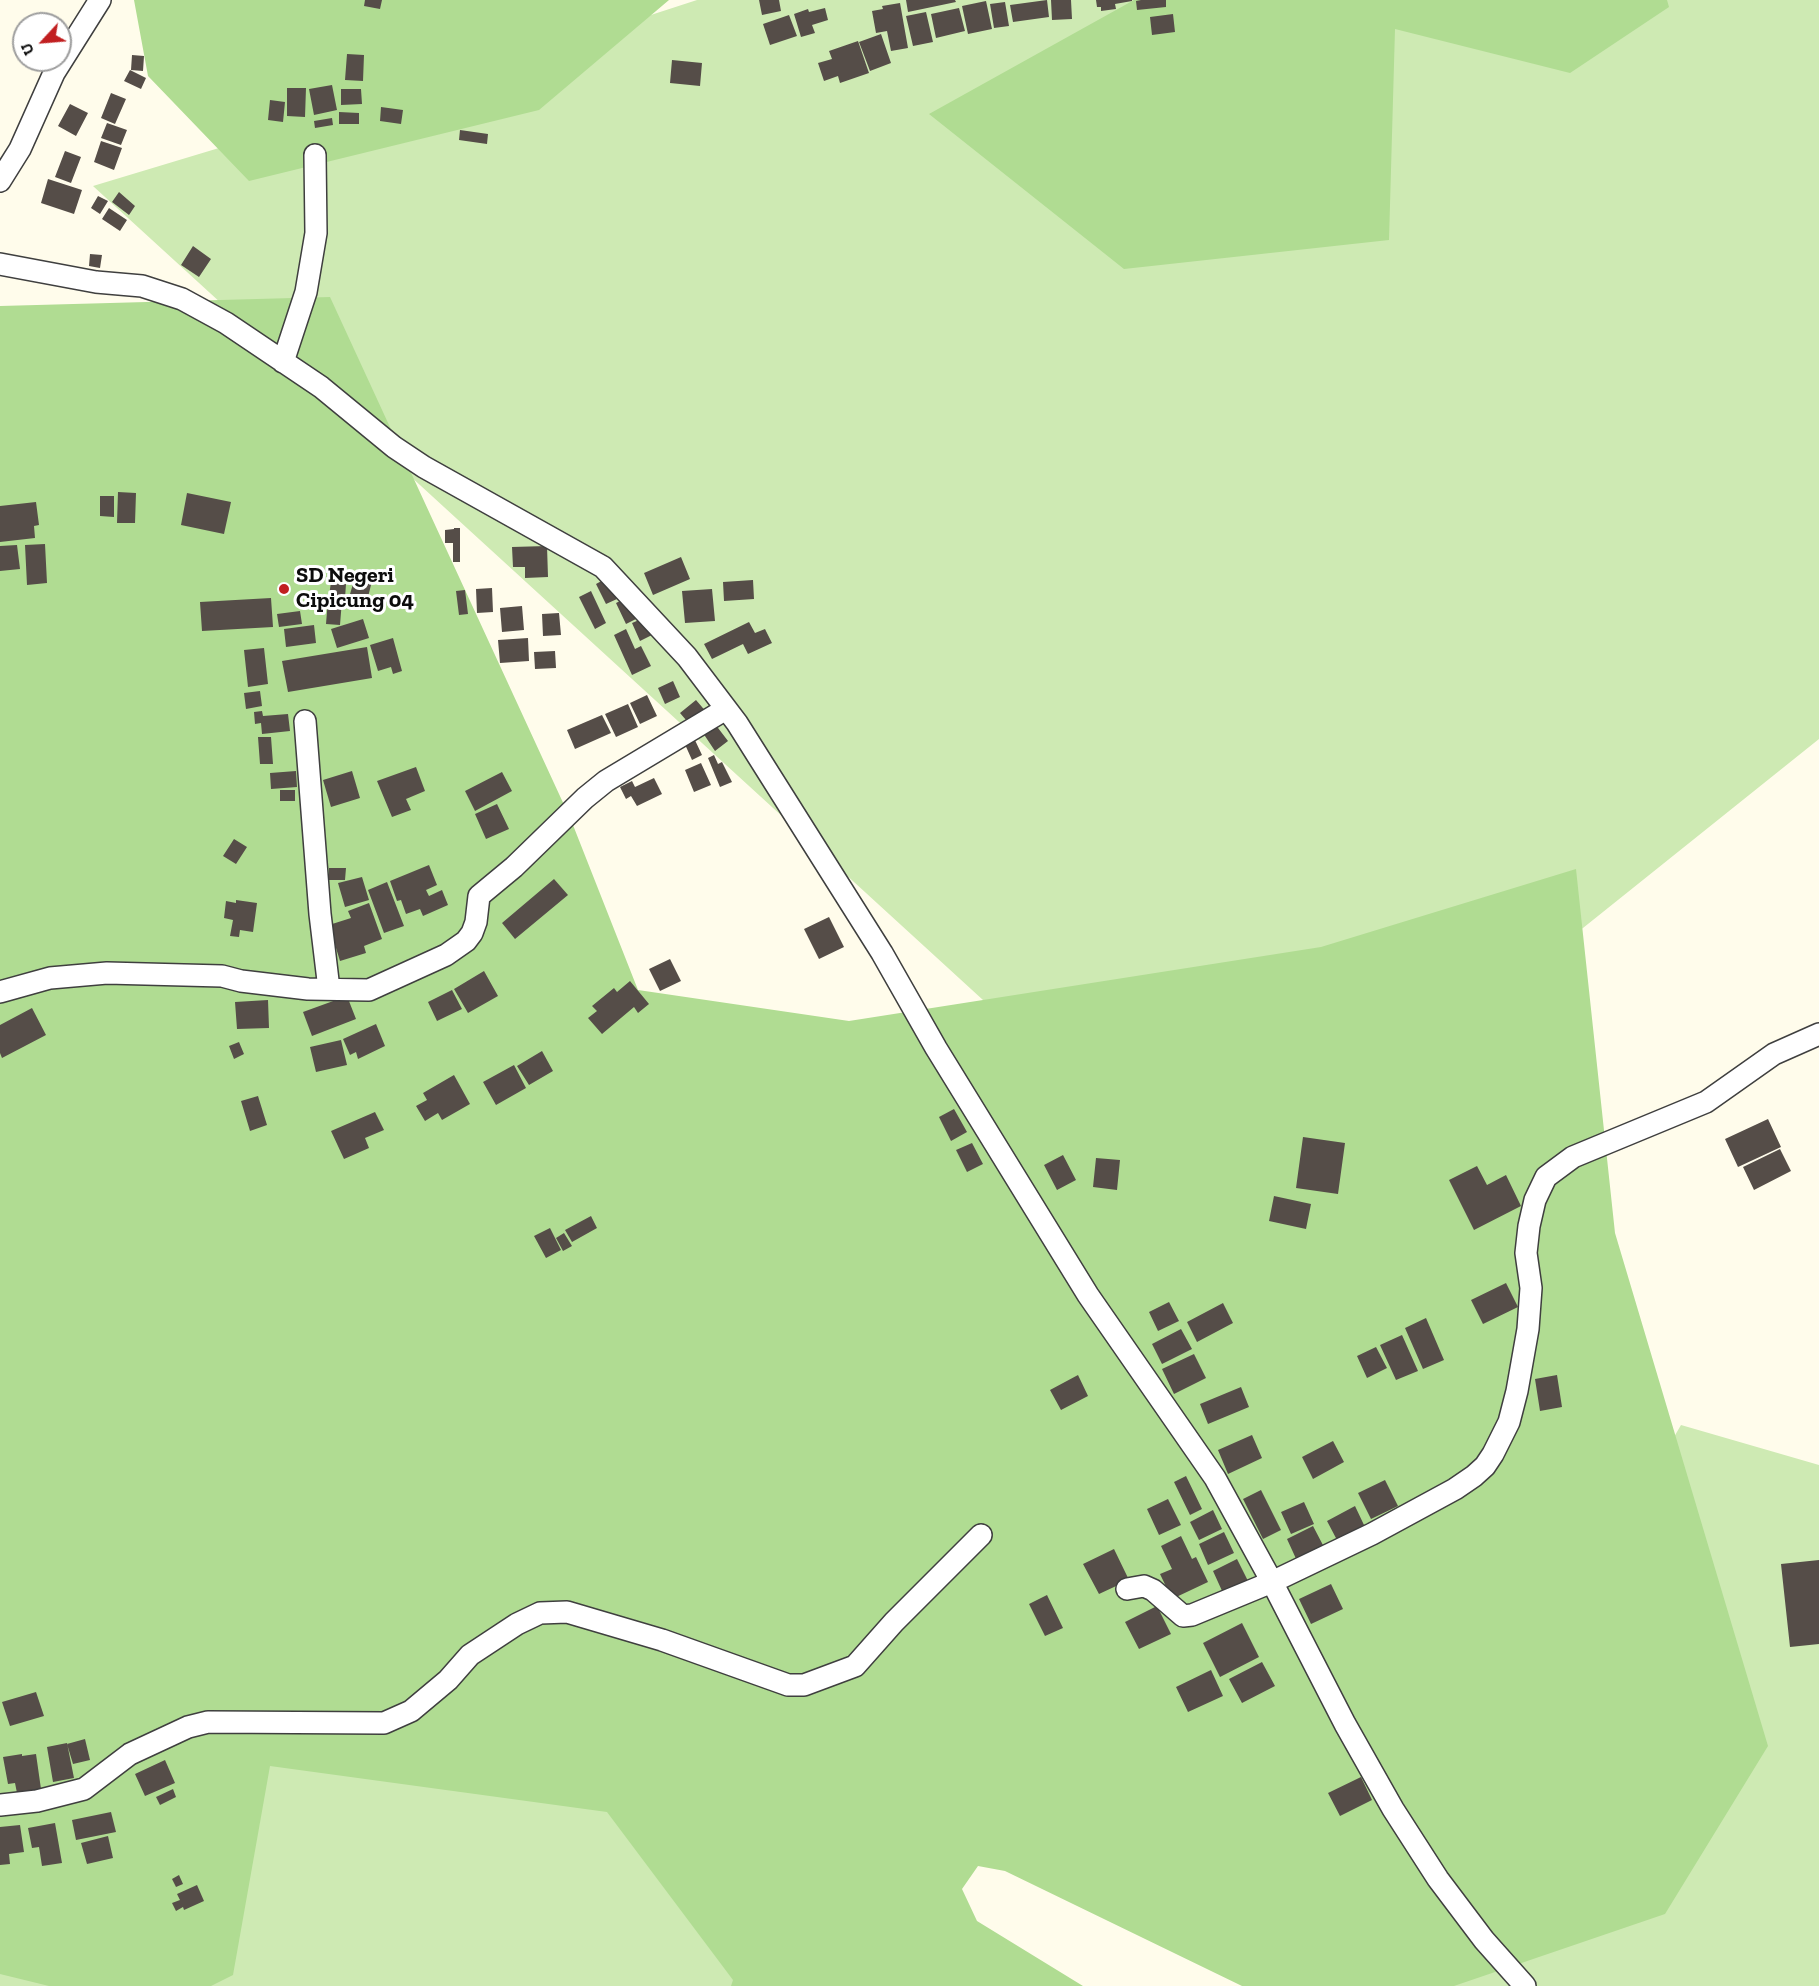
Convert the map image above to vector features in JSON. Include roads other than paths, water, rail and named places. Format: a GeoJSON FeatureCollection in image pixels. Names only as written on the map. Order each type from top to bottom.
{"type":"FeatureCollection","features":[{"type":"Feature","properties":{"kind":"street"},"geometry":{"type":"LineString","coordinates":[[0,181],[20,149],[54,73],[100,0]]}},
{"type":"Feature","properties":{"kind":"street"},"geometry":{"type":"LineString","coordinates":[[283,362],[306,292],[316,233],[315,155]]}},
{"type":"Feature","properties":{"kind":"street"},"geometry":{"type":"LineString","coordinates":[[0,264],[96,282],[142,286],[182,299],[226,323],[321,387],[394,447],[424,467],[603,567],[687,657],[726,709],[882,953],[936,1048],[1088,1295],[1215,1478],[1272,1582],[1345,1724],[1393,1809],[1438,1879],[1484,1940],[1524,1986]]}},
{"type":"Feature","properties":{"kind":"street"},"geometry":{"type":"LineString","coordinates":[[0,992],[50,978],[107,973],[222,976],[286,986],[329,990],[369,990],[446,955],[466,941],[476,922],[479,896],[514,867],[585,798],[606,781],[726,709]]}},
{"type":"Feature","properties":{"kind":"street"},"geometry":{"type":"LineString","coordinates":[[305,721],[320,914],[329,990]]}},
{"type":"Feature","properties":{"kind":"street"},"geometry":{"type":"LineString","coordinates":[[1127,1588],[1144,1586],[1153,1590],[1183,1616],[1192,1615],[1272,1582],[1372,1534],[1455,1489],[1485,1466],[1509,1422],[1517,1391],[1528,1329],[1531,1288],[1526,1253],[1529,1226],[1535,1200],[1546,1177],[1573,1157],[1706,1102],[1774,1054],[1819,1034]]}},
{"type":"Feature","properties":{"kind":"street"},"geometry":{"type":"LineString","coordinates":[[0,1805],[37,1802],[84,1789],[130,1754],[188,1727],[208,1722],[384,1723],[411,1711],[448,1680],[470,1655],[517,1624],[540,1613],[567,1612],[662,1640],[788,1685],[804,1685],[855,1666],[894,1622],[981,1536]]}},
{"type":"Feature","properties":{"kind":"place","name":"SD Negeri Cipicung 04"},"geometry":{"type":"Point","coordinates":[284,589]}}]}
